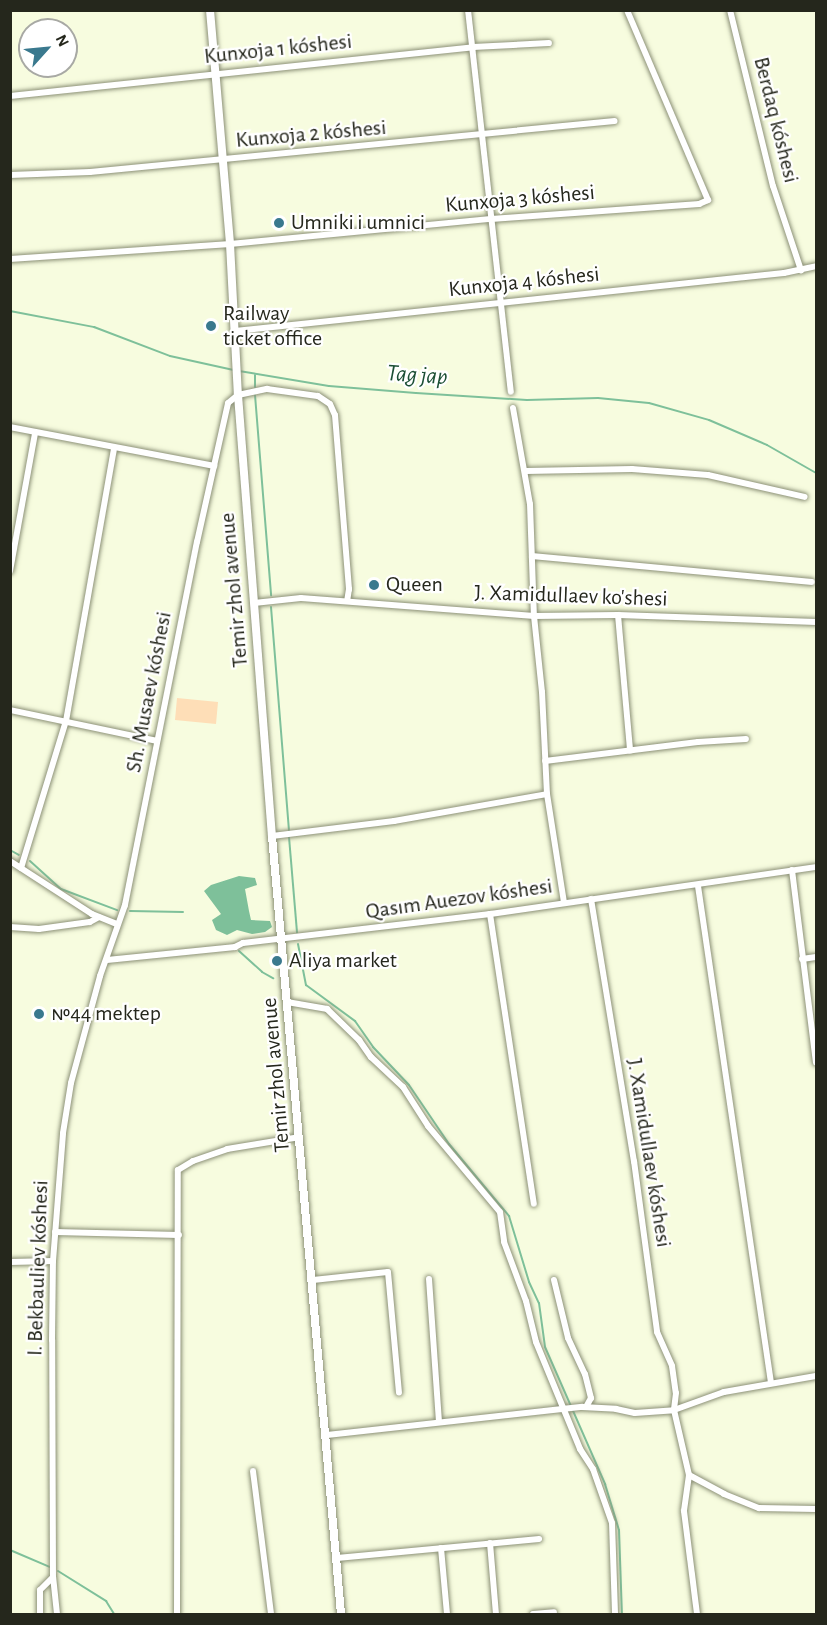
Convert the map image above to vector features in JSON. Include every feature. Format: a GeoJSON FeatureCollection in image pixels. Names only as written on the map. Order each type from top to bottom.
{"type":"FeatureCollection","features":[{"type":"Feature","properties":{"kind":"street"},"geometry":{"type":"LineString","coordinates":[[210,10],[224,160],[235,332]]}},
{"type":"Feature","properties":{"kind":"street"},"geometry":{"type":"LineString","coordinates":[[468,10],[511,392]]}},
{"type":"Feature","properties":{"kind":"street","name":"Kunxoja 3 kóshesi"},"geometry":{"type":"LineString","coordinates":[[10,259],[230,244],[492,219],[699,204],[708,200],[627,10]]}},
{"type":"Feature","properties":{"kind":"street","name":"Berdaq kóshesi"},"geometry":{"type":"LineString","coordinates":[[730,10],[773,186],[801,270]]}},
{"type":"Feature","properties":{"kind":"street","name":"Kunxoja 1 kóshesi"},"geometry":{"type":"LineString","coordinates":[[10,96],[473,47],[549,43]]}},
{"type":"Feature","properties":{"kind":"street","name":"Kunxoja 2 kóshesi"},"geometry":{"type":"LineString","coordinates":[[10,175],[90,172],[483,136],[615,121]]}},
{"type":"Feature","properties":{"kind":"street","name":"Kunxoja 4 kóshesi"},"geometry":{"type":"LineString","coordinates":[[235,332],[816,269]]}},
{"type":"Feature","properties":{"kind":"street","name":"Temir zhol avenue"},"geometry":{"type":"LineString","coordinates":[[235,332],[237,391],[272,836],[327,1435],[341,1614]]}},
{"type":"Feature","properties":{"kind":"street"},"geometry":{"type":"LineString","coordinates":[[237,391],[267,389],[318,396],[330,404],[335,415],[349,589],[347,601]]}},
{"type":"Feature","properties":{"kind":"street","name":"Sh. Musaev kóshesi"},"geometry":{"type":"LineString","coordinates":[[117,924],[125,905],[228,403],[237,391]]}},
{"type":"Feature","properties":{"kind":"street"},"geometry":{"type":"LineString","coordinates":[[513,408],[526,471],[547,794],[564,903]]}},
{"type":"Feature","properties":{"kind":"street"},"geometry":{"type":"LineString","coordinates":[[10,427],[35,434],[214,466]]}},
{"type":"Feature","properties":{"kind":"street"},"geometry":{"type":"LineString","coordinates":[[10,571],[35,434]]}},
{"type":"Feature","properties":{"kind":"street"},"geometry":{"type":"LineString","coordinates":[[21,868],[66,721],[114,449]]}},
{"type":"Feature","properties":{"kind":"street"},"geometry":{"type":"LineString","coordinates":[[526,471],[632,469],[708,475],[805,497]]}},
{"type":"Feature","properties":{"kind":"street","name":"J. Xamidullaev ko'shesi"},"geometry":{"type":"LineString","coordinates":[[532,556],[812,582]]}},
{"type":"Feature","properties":{"kind":"street","name":"J. Xamidullaev ko'shesi"},"geometry":{"type":"LineString","coordinates":[[254,603],[301,598],[534,616],[618,615],[816,622]]}},
{"type":"Feature","properties":{"kind":"street"},"geometry":{"type":"LineString","coordinates":[[618,615],[630,750]]}},
{"type":"Feature","properties":{"kind":"street"},"geometry":{"type":"LineString","coordinates":[[10,710],[158,741]]}},
{"type":"Feature","properties":{"kind":"street"},"geometry":{"type":"LineString","coordinates":[[545,761],[746,739]]}},
{"type":"Feature","properties":{"kind":"street"},"geometry":{"type":"LineString","coordinates":[[272,836],[394,821],[547,794]]}},
{"type":"Feature","properties":{"kind":"street"},"geometry":{"type":"LineString","coordinates":[[10,861],[64,898],[117,924]]}},
{"type":"Feature","properties":{"kind":"street","name":"Qasım Auezov kóshesi"},"geometry":{"type":"LineString","coordinates":[[107,960],[490,914],[698,886],[816,867]]}},
{"type":"Feature","properties":{"kind":"street"},"geometry":{"type":"LineString","coordinates":[[792,870],[816,1063]]}},
{"type":"Feature","properties":{"kind":"street"},"geometry":{"type":"LineString","coordinates":[[698,886],[771,1383]]}},
{"type":"Feature","properties":{"kind":"street","name":"J. Xamidullaev kóshesi"},"geometry":{"type":"LineString","coordinates":[[591,899],[634,1161],[657,1332],[672,1366],[675,1384],[674,1410],[689,1475]]}},
{"type":"Feature","properties":{"kind":"street"},"geometry":{"type":"LineString","coordinates":[[490,914],[534,1204]]}},
{"type":"Feature","properties":{"kind":"street"},"geometry":{"type":"LineString","coordinates":[[10,927],[39,929],[90,922],[99,917]]}},
{"type":"Feature","properties":{"kind":"street","name":"I. Bekbauliev kóshesi"},"geometry":{"type":"LineString","coordinates":[[40,1614],[40,1590],[53,1577],[53,1261],[71,1083],[117,924]]}},
{"type":"Feature","properties":{"kind":"street"},"geometry":{"type":"LineString","coordinates":[[802,959],[816,957]]}},
{"type":"Feature","properties":{"kind":"street"},"geometry":{"type":"LineString","coordinates":[[287,1002],[327,1009],[359,1040],[371,1057],[403,1087],[428,1126],[500,1212],[504,1242],[526,1301],[536,1342],[566,1409],[580,1449],[593,1469],[612,1523],[615,1614]]}},
{"type":"Feature","properties":{"kind":"street"},"geometry":{"type":"LineString","coordinates":[[177,1614],[178,1170],[193,1161],[227,1149],[300,1137]]}},
{"type":"Feature","properties":{"kind":"street"},"geometry":{"type":"LineString","coordinates":[[55,1232],[179,1235]]}},
{"type":"Feature","properties":{"kind":"street"},"geometry":{"type":"LineString","coordinates":[[10,1262],[53,1261]]}},
{"type":"Feature","properties":{"kind":"street"},"geometry":{"type":"LineString","coordinates":[[313,1280],[388,1272],[399,1393]]}},
{"type":"Feature","properties":{"kind":"street"},"geometry":{"type":"LineString","coordinates":[[429,1279],[439,1422]]}},
{"type":"Feature","properties":{"kind":"street"},"geometry":{"type":"LineString","coordinates":[[554,1280],[568,1338],[585,1374],[591,1398],[584,1407]]}},
{"type":"Feature","properties":{"kind":"street"},"geometry":{"type":"LineString","coordinates":[[327,1435],[584,1407],[635,1413],[674,1410],[724,1392],[816,1376]]}},
{"type":"Feature","properties":{"kind":"street"},"geometry":{"type":"LineString","coordinates":[[254,1472],[271,1614]]}},
{"type":"Feature","properties":{"kind":"street"},"geometry":{"type":"LineString","coordinates":[[697,1614],[684,1511],[689,1475],[724,1494],[759,1508],[816,1509]]}},
{"type":"Feature","properties":{"kind":"street"},"geometry":{"type":"LineString","coordinates":[[337,1558],[539,1539]]}},
{"type":"Feature","properties":{"kind":"street"},"geometry":{"type":"LineString","coordinates":[[490,1543],[496,1614]]}},
{"type":"Feature","properties":{"kind":"street"},"geometry":{"type":"LineString","coordinates":[[441,1548],[447,1614]]}},
{"type":"Feature","properties":{"kind":"street"},"geometry":{"type":"LineString","coordinates":[[53,1577],[57,1614]]}},
{"type":"Feature","properties":{"kind":"street"},"geometry":{"type":"LineString","coordinates":[[533,1614],[554,1612]]}},
{"type":"Feature","properties":{"kind":"shaded area"},"geometry":{"type":"Polygon","coordinates":[[[177,698],[218,702],[216,724],[175,720],[177,698]]]}},
{"type":"Feature","properties":{"kind":"shaded area"},"geometry":{"type":"Polygon","coordinates":[[[239,876],[255,878],[257,885],[245,889],[249,911],[251,920],[270,921],[272,927],[265,932],[252,934],[237,930],[227,935],[216,930],[212,920],[221,914],[204,891],[211,885],[239,876]]]}},
{"type":"Feature","properties":{"kind":"waterway","name":"Tag jap"},"geometry":{"type":"LineString","coordinates":[[10,311],[94,327],[170,356],[233,370]]}},
{"type":"Feature","properties":{"kind":"waterway","name":"Tag jap"},"geometry":{"type":"LineString","coordinates":[[239,371],[329,386],[416,393],[527,400],[598,398],[649,403],[709,420],[767,445],[816,473]]}},
{"type":"Feature","properties":{"kind":"waterway"},"geometry":{"type":"LineString","coordinates":[[255,375],[255,387]]}},
{"type":"Feature","properties":{"kind":"waterway"},"geometry":{"type":"LineString","coordinates":[[255,395],[271,595]]}},
{"type":"Feature","properties":{"kind":"waterway"},"geometry":{"type":"LineString","coordinates":[[271,607],[289,831]]}},
{"type":"Feature","properties":{"kind":"waterway"},"geometry":{"type":"LineString","coordinates":[[289,837],[297,933]]}},
{"type":"Feature","properties":{"kind":"waterway"},"geometry":{"type":"LineString","coordinates":[[10,850],[19,855]]}},
{"type":"Feature","properties":{"kind":"waterway"},"geometry":{"type":"LineString","coordinates":[[30,861],[61,889],[117,910]]}},
{"type":"Feature","properties":{"kind":"waterway"},"geometry":{"type":"LineString","coordinates":[[130,911],[183,912]]}},
{"type":"Feature","properties":{"kind":"waterway"},"geometry":{"type":"LineString","coordinates":[[298,944],[306,985],[355,1021],[373,1047],[409,1085],[449,1144],[509,1216],[529,1282],[539,1303],[545,1347],[605,1484],[619,1530],[622,1614]]}},
{"type":"Feature","properties":{"kind":"waterway"},"geometry":{"type":"LineString","coordinates":[[239,951],[262,972],[273,978]]}},
{"type":"Feature","properties":{"kind":"waterway"},"geometry":{"type":"LineString","coordinates":[[10,1550],[50,1567]]}},
{"type":"Feature","properties":{"kind":"waterway"},"geometry":{"type":"LineString","coordinates":[[58,1571],[106,1601],[114,1614]]}},
{"type":"Feature","properties":{"kind":"place","name":"Umniki i umnici"},"geometry":{"type":"Point","coordinates":[279,223]}},
{"type":"Feature","properties":{"kind":"place","name":"Railway ticket office"},"geometry":{"type":"Point","coordinates":[211,326]}},
{"type":"Feature","properties":{"kind":"place","name":"Queen"},"geometry":{"type":"Point","coordinates":[374,585]}},
{"type":"Feature","properties":{"kind":"place","name":"Aliya market"},"geometry":{"type":"Point","coordinates":[277,961]}},
{"type":"Feature","properties":{"kind":"place","name":"№44 mektep"},"geometry":{"type":"Point","coordinates":[39,1014]}}]}
